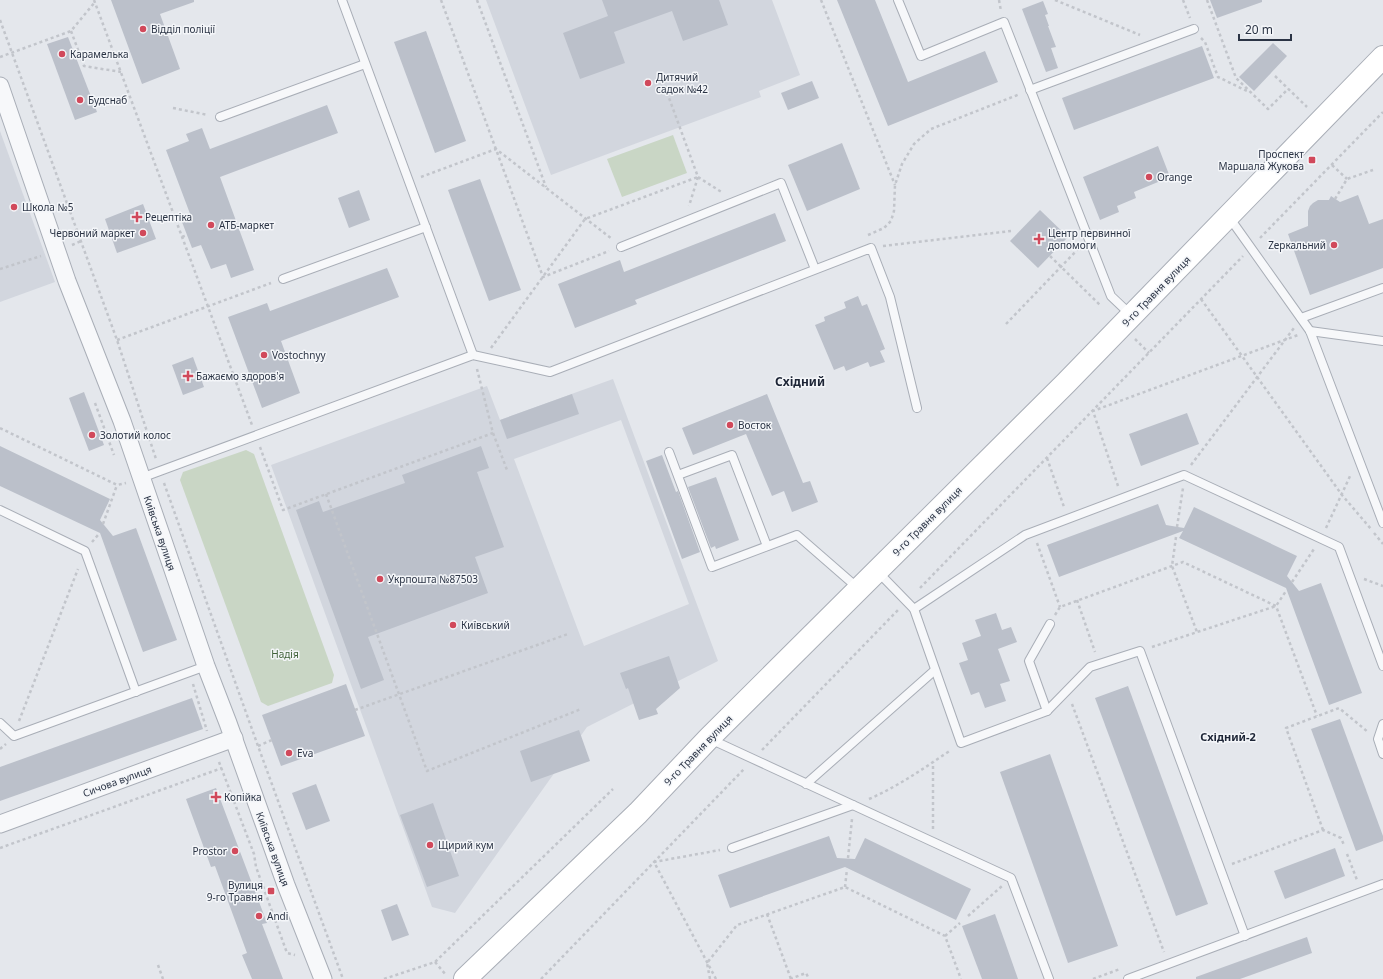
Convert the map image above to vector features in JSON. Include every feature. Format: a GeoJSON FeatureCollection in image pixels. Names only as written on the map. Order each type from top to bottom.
{"type":"FeatureCollection","features":[{"type":"Feature","properties":{"kind":"street","name":"9-го Травня вулиця"},"geometry":{"type":"LineString","coordinates":[[465,979],[638,813],[709,738],[1066,383],[1383,57]]}},
{"type":"Feature","properties":{"kind":"street","name":"Київська вулиця"},"geometry":{"type":"LineString","coordinates":[[0,86],[67,281],[117,408],[206,666],[234,738],[286,885],[323,979]]}},
{"type":"Feature","properties":{"kind":"street","name":"Сичова вулиця"},"geometry":{"type":"LineString","coordinates":[[0,824],[234,738]]}},
{"type":"Feature","properties":{"kind":"lane"},"geometry":{"type":"LineString","coordinates":[[342,0],[473,355]]}},
{"type":"Feature","properties":{"kind":"lane"},"geometry":{"type":"LineString","coordinates":[[898,0],[921,56],[1004,22],[1112,296],[1132,316]]}},
{"type":"Feature","properties":{"kind":"lane"},"geometry":{"type":"LineString","coordinates":[[1030,90],[1194,29]]}},
{"type":"Feature","properties":{"kind":"lane"},"geometry":{"type":"LineString","coordinates":[[220,118],[365,64]]}},
{"type":"Feature","properties":{"kind":"lane"},"geometry":{"type":"LineString","coordinates":[[621,246],[781,183],[815,269]]}},
{"type":"Feature","properties":{"kind":"lane"},"geometry":{"type":"LineString","coordinates":[[1228,216],[1310,331],[1383,523]]}},
{"type":"Feature","properties":{"kind":"lane"},"geometry":{"type":"LineString","coordinates":[[283,279],[426,227]]}},
{"type":"Feature","properties":{"kind":"lane"},"geometry":{"type":"LineString","coordinates":[[141,478],[473,355],[550,372],[871,248],[890,297],[917,408]]}},
{"type":"Feature","properties":{"kind":"lane"},"geometry":{"type":"LineString","coordinates":[[1301,318],[1383,288]]}},
{"type":"Feature","properties":{"kind":"lane"},"geometry":{"type":"LineString","coordinates":[[1310,331],[1383,341]]}},
{"type":"Feature","properties":{"kind":"lane"},"geometry":{"type":"LineString","coordinates":[[669,452],[712,567],[796,535],[859,590]]}},
{"type":"Feature","properties":{"kind":"lane"},"geometry":{"type":"LineString","coordinates":[[678,475],[732,455],[767,546]]}},
{"type":"Feature","properties":{"kind":"lane"},"geometry":{"type":"LineString","coordinates":[[914,609],[1025,535],[1184,475],[1339,547],[1383,666]]}},
{"type":"Feature","properties":{"kind":"lane"},"geometry":{"type":"LineString","coordinates":[[0,510],[84,551],[136,692]]}},
{"type":"Feature","properties":{"kind":"lane"},"geometry":{"type":"LineString","coordinates":[[877,571],[914,609],[961,743],[1047,711],[1090,667],[1140,651],[1245,936]]}},
{"type":"Feature","properties":{"kind":"lane"},"geometry":{"type":"LineString","coordinates":[[1047,711],[1029,661],[1050,624]]}},
{"type":"Feature","properties":{"kind":"lane"},"geometry":{"type":"LineString","coordinates":[[0,723],[14,736],[206,666]]}},
{"type":"Feature","properties":{"kind":"lane"},"geometry":{"type":"LineString","coordinates":[[806,784],[935,670]]}},
{"type":"Feature","properties":{"kind":"lane"},"geometry":{"type":"LineString","coordinates":[[1383,724],[1378,739],[1383,754]]}},
{"type":"Feature","properties":{"kind":"lane"},"geometry":{"type":"LineString","coordinates":[[709,738],[753,760],[1011,878],[1049,979]]}},
{"type":"Feature","properties":{"kind":"lane"},"geometry":{"type":"LineString","coordinates":[[732,848],[854,805]]}},
{"type":"Feature","properties":{"kind":"lane"},"geometry":{"type":"LineString","coordinates":[[1128,979],[1383,884]]}},
{"type":"Feature","properties":{"kind":"path"},"geometry":{"type":"LineString","coordinates":[[441,0],[543,277]]}},
{"type":"Feature","properties":{"kind":"path"},"geometry":{"type":"LineString","coordinates":[[477,0],[547,188]]}},
{"type":"Feature","properties":{"kind":"path"},"geometry":{"type":"LineString","coordinates":[[821,0],[895,185]]}},
{"type":"Feature","properties":{"kind":"path"},"geometry":{"type":"LineString","coordinates":[[1055,0],[1157,42]]}},
{"type":"Feature","properties":{"kind":"path"},"geometry":{"type":"LineString","coordinates":[[1183,0],[1194,29]]}},
{"type":"Feature","properties":{"kind":"path"},"geometry":{"type":"LineString","coordinates":[[1207,0],[1236,78],[1268,109],[1288,88]]}},
{"type":"Feature","properties":{"kind":"path"},"geometry":{"type":"LineString","coordinates":[[0,57],[71,31],[95,1]]}},
{"type":"Feature","properties":{"kind":"path"},"geometry":{"type":"LineString","coordinates":[[95,1],[283,510],[494,433]]}},
{"type":"Feature","properties":{"kind":"path"},"geometry":{"type":"LineString","coordinates":[[0,20],[117,340],[160,471],[343,979]]}},
{"type":"Feature","properties":{"kind":"path"},"geometry":{"type":"LineString","coordinates":[[71,31],[84,66],[121,72]]}},
{"type":"Feature","properties":{"kind":"path"},"geometry":{"type":"LineString","coordinates":[[1206,42],[1218,77],[1252,93]]}},
{"type":"Feature","properties":{"kind":"path"},"geometry":{"type":"LineString","coordinates":[[1275,76],[1321,121]]}},
{"type":"Feature","properties":{"kind":"path"},"geometry":{"type":"LineString","coordinates":[[665,87],[698,177],[684,222]]}},
{"type":"Feature","properties":{"kind":"path"},"geometry":{"type":"LineString","coordinates":[[866,235],[884,228],[891,221],[894,211],[895,185],[902,164],[914,144],[931,129],[1030,90]]}},
{"type":"Feature","properties":{"kind":"path"},"geometry":{"type":"LineString","coordinates":[[173,108],[220,118]]}},
{"type":"Feature","properties":{"kind":"path"},"geometry":{"type":"LineString","coordinates":[[541,979],[1383,112]]}},
{"type":"Feature","properties":{"kind":"path"},"geometry":{"type":"LineString","coordinates":[[409,182],[496,149]]}},
{"type":"Feature","properties":{"kind":"path"},"geometry":{"type":"LineString","coordinates":[[496,149],[621,246]]}},
{"type":"Feature","properties":{"kind":"path"},"geometry":{"type":"LineString","coordinates":[[1332,165],[1347,179]]}},
{"type":"Feature","properties":{"kind":"path"},"geometry":{"type":"LineString","coordinates":[[1335,199],[1347,179],[1373,170]]}},
{"type":"Feature","properties":{"kind":"path"},"geometry":{"type":"LineString","coordinates":[[698,177],[736,201]]}},
{"type":"Feature","properties":{"kind":"path"},"geometry":{"type":"LineString","coordinates":[[490,349],[585,219],[698,177]]}},
{"type":"Feature","properties":{"kind":"path"},"geometry":{"type":"LineString","coordinates":[[871,248],[1011,231]]}},
{"type":"Feature","properties":{"kind":"path"},"geometry":{"type":"LineString","coordinates":[[182,237],[187,235]]}},
{"type":"Feature","properties":{"kind":"path"},"geometry":{"type":"LineString","coordinates":[[1006,324],[1088,238]]}},
{"type":"Feature","properties":{"kind":"path"},"geometry":{"type":"LineString","coordinates":[[543,277],[621,246]]}},
{"type":"Feature","properties":{"kind":"path"},"geometry":{"type":"LineString","coordinates":[[117,340],[283,279]]}},
{"type":"Feature","properties":{"kind":"path"},"geometry":{"type":"LineString","coordinates":[[1201,299],[1342,495],[1383,544]]}},
{"type":"Feature","properties":{"kind":"path"},"geometry":{"type":"LineString","coordinates":[[1177,527],[1184,475],[1301,318]]}},
{"type":"Feature","properties":{"kind":"path"},"geometry":{"type":"LineString","coordinates":[[1093,411],[1310,331]]}},
{"type":"Feature","properties":{"kind":"path"},"geometry":{"type":"LineString","coordinates":[[473,355],[494,433],[507,470]]}},
{"type":"Feature","properties":{"kind":"path"},"geometry":{"type":"LineString","coordinates":[[1093,411],[1122,498]]}},
{"type":"Feature","properties":{"kind":"path"},"geometry":{"type":"LineString","coordinates":[[0,428],[117,485],[103,524]]}},
{"type":"Feature","properties":{"kind":"path"},"geometry":{"type":"LineString","coordinates":[[1046,458],[1068,519]]}},
{"type":"Feature","properties":{"kind":"path"},"geometry":{"type":"LineString","coordinates":[[1292,582],[1322,539],[1358,458]]}},
{"type":"Feature","properties":{"kind":"path"},"geometry":{"type":"LineString","coordinates":[[326,494],[427,771],[581,709]]}},
{"type":"Feature","properties":{"kind":"path"},"geometry":{"type":"LineString","coordinates":[[1033,532],[1060,606],[1184,562],[1276,606],[1317,716]]}},
{"type":"Feature","properties":{"kind":"path"},"geometry":{"type":"LineString","coordinates":[[1176,537],[1172,566],[1197,632]]}},
{"type":"Feature","properties":{"kind":"path"},"geometry":{"type":"LineString","coordinates":[[14,736],[84,551]]}},
{"type":"Feature","properties":{"kind":"path"},"geometry":{"type":"LineString","coordinates":[[1140,651],[1276,606],[1286,591]]}},
{"type":"Feature","properties":{"kind":"path"},"geometry":{"type":"LineString","coordinates":[[1077,600],[1099,664]]}},
{"type":"Feature","properties":{"kind":"path"},"geometry":{"type":"LineString","coordinates":[[355,710],[568,634]]}},
{"type":"Feature","properties":{"kind":"path"},"geometry":{"type":"LineString","coordinates":[[1067,690],[1168,964]]}},
{"type":"Feature","properties":{"kind":"path"},"geometry":{"type":"LineString","coordinates":[[1323,830],[1286,728],[1339,708],[1378,739]]}},
{"type":"Feature","properties":{"kind":"path"},"geometry":{"type":"LineString","coordinates":[[258,746],[272,740]]}},
{"type":"Feature","properties":{"kind":"path"},"geometry":{"type":"LineString","coordinates":[[848,858],[854,805],[883,793],[908,779],[961,743]]}},
{"type":"Feature","properties":{"kind":"path"},"geometry":{"type":"LineString","coordinates":[[933,762],[933,842]]}},
{"type":"Feature","properties":{"kind":"path"},"geometry":{"type":"LineString","coordinates":[[0,848],[222,768]]}},
{"type":"Feature","properties":{"kind":"path"},"geometry":{"type":"LineString","coordinates":[[384,979],[435,962],[613,789]]}},
{"type":"Feature","properties":{"kind":"path"},"geometry":{"type":"LineString","coordinates":[[1220,869],[1323,830],[1341,838],[1344,845]]}},
{"type":"Feature","properties":{"kind":"path"},"geometry":{"type":"LineString","coordinates":[[654,862],[732,848]]}},
{"type":"Feature","properties":{"kind":"path"},"geometry":{"type":"LineString","coordinates":[[1347,854],[1361,892]]}},
{"type":"Feature","properties":{"kind":"path"},"geometry":{"type":"LineString","coordinates":[[654,862],[716,979]]}},
{"type":"Feature","properties":{"kind":"path"},"geometry":{"type":"LineString","coordinates":[[845,887],[847,869]]}},
{"type":"Feature","properties":{"kind":"path"},"geometry":{"type":"LineString","coordinates":[[968,916],[1011,878]]}},
{"type":"Feature","properties":{"kind":"path"},"geometry":{"type":"LineString","coordinates":[[710,979],[707,963],[737,925],[845,887],[945,936],[961,979]]}},
{"type":"Feature","properties":{"kind":"path"},"geometry":{"type":"LineString","coordinates":[[767,914],[790,979],[806,973],[809,979]]}},
{"type":"Feature","properties":{"kind":"path"},"geometry":{"type":"LineString","coordinates":[[945,936],[960,923]]}},
{"type":"Feature","properties":{"kind":"path"},"geometry":{"type":"LineString","coordinates":[[435,962],[449,979]]}},
{"type":"Feature","properties":{"kind":"path"},"geometry":{"type":"LineString","coordinates":[[158,966],[163,979]]}},
{"type":"Feature","properties":{"kind":"shaded area","name":"Дитячий садок №42"},"geometry":{"type":"Polygon","coordinates":[[[486,0],[772,0],[800,75],[759,91],[761,97],[551,175],[486,0]]]}},
{"type":"Feature","properties":{"kind":"shaded area","name":"Школа №5"},"geometry":{"type":"Polygon","coordinates":[[[0,131],[55,282],[0,302],[0,131]]]}},
{"type":"Feature","properties":{"kind":"shaded area","name":"Київський"},"geometry":{"type":"Polygon","coordinates":[[[613,379],[718,661],[587,727],[455,913],[432,907],[271,465],[487,386],[500,420],[613,379]],[[621,420],[514,459],[584,646],[689,604],[621,420]]]}},
{"type":"Feature","properties":{"kind":"green space"},"geometry":{"type":"Polygon","coordinates":[[[673,135],[687,173],[622,197],[607,159],[673,135]]]}},
{"type":"Feature","properties":{"kind":"green space","name":"Надія"},"geometry":{"type":"Polygon","coordinates":[[[246,450],[254,454],[334,675],[332,683],[268,706],[261,702],[180,480],[183,472],[246,450]]]}},
{"type":"Feature","properties":{"kind":"building"},"geometry":{"type":"Polygon","coordinates":[[[111,0],[194,0],[194,2],[160,14],[180,69],[142,84],[111,0]]]}},
{"type":"Feature","properties":{"kind":"building"},"geometry":{"type":"Polygon","coordinates":[[[602,0],[719,0],[728,25],[683,41],[672,11],[614,32],[625,63],[580,79],[563,33],[608,16],[602,0]]]}},
{"type":"Feature","properties":{"kind":"building"},"geometry":{"type":"Polygon","coordinates":[[[837,0],[875,0],[908,82],[985,51],[998,82],[888,126],[837,0]]]}},
{"type":"Feature","properties":{"kind":"building"},"geometry":{"type":"Polygon","coordinates":[[[1210,0],[1262,0],[1262,2],[1217,18],[1210,0]]]}},
{"type":"Feature","properties":{"kind":"building"},"geometry":{"type":"Polygon","coordinates":[[[1043,1],[1048,14],[1045,15],[1048,26],[1056,47],[1051,48],[1058,68],[1046,72],[1022,9],[1043,1]]]}},
{"type":"Feature","properties":{"kind":"building"},"geometry":{"type":"Polygon","coordinates":[[[426,31],[466,141],[435,153],[394,42],[426,31]]]}},
{"type":"Feature","properties":{"kind":"building"},"geometry":{"type":"Polygon","coordinates":[[[68,37],[97,112],[75,120],[47,44],[68,37]]]}},
{"type":"Feature","properties":{"kind":"building"},"geometry":{"type":"Polygon","coordinates":[[[1273,43],[1287,56],[1254,91],[1239,77],[1273,43]]]}},
{"type":"Feature","properties":{"kind":"building"},"geometry":{"type":"Polygon","coordinates":[[[1202,46],[1214,78],[1074,130],[1062,98],[1202,46]]]}},
{"type":"Feature","properties":{"kind":"building"},"geometry":{"type":"Polygon","coordinates":[[[812,81],[819,98],[788,110],[781,93],[812,81]]]}},
{"type":"Feature","properties":{"kind":"building"},"geometry":{"type":"Polygon","coordinates":[[[327,105],[338,133],[220,177],[254,270],[231,278],[226,264],[211,269],[201,245],[192,248],[182,222],[192,219],[166,150],[189,141],[186,134],[202,128],[210,149],[327,105]]]}},
{"type":"Feature","properties":{"kind":"building"},"geometry":{"type":"Polygon","coordinates":[[[842,143],[860,189],[807,211],[788,165],[842,143]]]}},
{"type":"Feature","properties":{"kind":"building"},"geometry":{"type":"Polygon","coordinates":[[[1158,146],[1170,177],[1134,192],[1136,198],[1117,206],[1119,212],[1100,220],[1083,177],[1158,146]]]}},
{"type":"Feature","properties":{"kind":"building"},"geometry":{"type":"Polygon","coordinates":[[[480,179],[521,290],[489,301],[448,190],[480,179]]]}},
{"type":"Feature","properties":{"kind":"building"},"geometry":{"type":"Polygon","coordinates":[[[359,190],[370,220],[349,228],[338,198],[359,190]]]}},
{"type":"Feature","properties":{"kind":"building"},"geometry":{"type":"Polygon","coordinates":[[[1358,195],[1369,224],[1383,219],[1383,268],[1310,295],[1288,234],[1308,226],[1308,211],[1310,206],[1318,200],[1329,200],[1331,196],[1340,202],[1358,195]]]}},
{"type":"Feature","properties":{"kind":"building"},"geometry":{"type":"Polygon","coordinates":[[[143,204],[156,239],[117,253],[105,219],[143,204]]]}},
{"type":"Feature","properties":{"kind":"building"},"geometry":{"type":"Polygon","coordinates":[[[1040,210],[1068,237],[1038,268],[1010,241],[1040,210]]]}},
{"type":"Feature","properties":{"kind":"building"},"geometry":{"type":"Polygon","coordinates":[[[775,213],[786,241],[635,300],[637,304],[575,328],[558,284],[620,260],[624,272],[775,213]]]}},
{"type":"Feature","properties":{"kind":"building"},"geometry":{"type":"Polygon","coordinates":[[[387,268],[399,297],[281,341],[300,393],[262,408],[228,317],[267,303],[270,311],[387,268]]]}},
{"type":"Feature","properties":{"kind":"building"},"geometry":{"type":"Polygon","coordinates":[[[858,296],[862,306],[867,304],[885,349],[880,351],[885,362],[870,367],[868,362],[846,371],[844,366],[834,370],[815,325],[825,321],[824,317],[846,308],[844,302],[858,296]]]}},
{"type":"Feature","properties":{"kind":"building"},"geometry":{"type":"Polygon","coordinates":[[[193,357],[204,387],[183,395],[172,365],[193,357]]]}},
{"type":"Feature","properties":{"kind":"building"},"geometry":{"type":"Polygon","coordinates":[[[84,392],[104,445],[89,451],[69,398],[84,392]]]}},
{"type":"Feature","properties":{"kind":"building"},"geometry":{"type":"Polygon","coordinates":[[[572,394],[579,414],[507,439],[500,420],[572,394]]]}},
{"type":"Feature","properties":{"kind":"building"},"geometry":{"type":"Polygon","coordinates":[[[767,394],[803,483],[810,481],[818,502],[792,512],[784,491],[772,496],[746,434],[693,455],[682,428],[767,394]]]}},
{"type":"Feature","properties":{"kind":"building"},"geometry":{"type":"Polygon","coordinates":[[[1187,413],[1199,444],[1141,466],[1129,434],[1187,413]]]}},
{"type":"Feature","properties":{"kind":"building"},"geometry":{"type":"Polygon","coordinates":[[[0,446],[110,499],[100,520],[113,536],[136,528],[177,640],[143,652],[100,533],[0,486],[0,446]]]}},
{"type":"Feature","properties":{"kind":"building"},"geometry":{"type":"Polygon","coordinates":[[[481,446],[489,468],[477,472],[504,547],[475,557],[488,593],[368,637],[384,680],[361,689],[296,510],[319,501],[323,512],[405,483],[402,475],[481,446]]]}},
{"type":"Feature","properties":{"kind":"building"},"geometry":{"type":"Polygon","coordinates":[[[662,455],[676,492],[678,491],[700,552],[682,559],[646,461],[662,455]]]}},
{"type":"Feature","properties":{"kind":"building"},"geometry":{"type":"Polygon","coordinates":[[[716,477],[739,540],[716,549],[715,546],[711,548],[688,487],[716,477]]]}},
{"type":"Feature","properties":{"kind":"building"},"geometry":{"type":"Polygon","coordinates":[[[1158,504],[1166,525],[1184,528],[1194,507],[1297,556],[1287,576],[1299,591],[1321,583],[1362,693],[1329,705],[1286,588],[1179,538],[1183,531],[1059,577],[1047,545],[1158,504]]]}},
{"type":"Feature","properties":{"kind":"building"},"geometry":{"type":"Polygon","coordinates":[[[996,613],[1002,630],[1011,627],[1017,642],[998,649],[1010,681],[1000,684],[1006,701],[985,708],[979,692],[971,695],[959,663],[968,660],[962,643],[981,636],[975,620],[996,613]]]}},
{"type":"Feature","properties":{"kind":"building"},"geometry":{"type":"Polygon","coordinates":[[[669,656],[680,688],[656,709],[658,714],[639,720],[628,688],[626,689],[620,673],[669,656]]]}},
{"type":"Feature","properties":{"kind":"building"},"geometry":{"type":"Polygon","coordinates":[[[346,684],[365,736],[281,766],[262,715],[346,684]]]}},
{"type":"Feature","properties":{"kind":"building"},"geometry":{"type":"Polygon","coordinates":[[[1128,686],[1208,904],[1176,916],[1095,698],[1128,686]]]}},
{"type":"Feature","properties":{"kind":"building"},"geometry":{"type":"Polygon","coordinates":[[[192,698],[203,729],[0,801],[0,767],[192,698]]]}},
{"type":"Feature","properties":{"kind":"building"},"geometry":{"type":"Polygon","coordinates":[[[1340,719],[1383,836],[1383,841],[1356,851],[1311,729],[1340,719]]]}},
{"type":"Feature","properties":{"kind":"building"},"geometry":{"type":"Polygon","coordinates":[[[579,730],[590,761],[531,782],[520,751],[579,730]]]}},
{"type":"Feature","properties":{"kind":"building"},"geometry":{"type":"Polygon","coordinates":[[[1050,754],[1118,946],[1068,963],[1000,772],[1050,754]]]}},
{"type":"Feature","properties":{"kind":"building"},"geometry":{"type":"Polygon","coordinates":[[[316,784],[330,821],[306,830],[292,793],[316,784]]]}},
{"type":"Feature","properties":{"kind":"building"},"geometry":{"type":"Polygon","coordinates":[[[216,788],[267,923],[262,924],[283,979],[252,979],[242,955],[247,953],[215,866],[211,867],[186,799],[216,788]]]}},
{"type":"Feature","properties":{"kind":"building"},"geometry":{"type":"Polygon","coordinates":[[[433,803],[459,876],[427,887],[400,815],[433,803]]]}},
{"type":"Feature","properties":{"kind":"building"},"geometry":{"type":"Polygon","coordinates":[[[829,836],[837,858],[855,859],[865,838],[971,889],[956,920],[845,867],[730,908],[718,875],[829,836]]]}},
{"type":"Feature","properties":{"kind":"building"},"geometry":{"type":"Polygon","coordinates":[[[1335,848],[1345,876],[1285,899],[1274,871],[1335,848]]]}},
{"type":"Feature","properties":{"kind":"building"},"geometry":{"type":"Polygon","coordinates":[[[397,904],[409,935],[392,941],[381,910],[397,904]]]}},
{"type":"Feature","properties":{"kind":"building"},"geometry":{"type":"Polygon","coordinates":[[[995,914],[1018,979],[982,979],[962,926],[995,914]]]}},
{"type":"Feature","properties":{"kind":"building"},"geometry":{"type":"Polygon","coordinates":[[[1307,937],[1312,953],[1240,979],[1196,979],[1196,977],[1307,937]]]}},
{"type":"Feature","properties":{"kind":"place","name":"Відділ поліції"},"geometry":{"type":"Point","coordinates":[143,29]}},
{"type":"Feature","properties":{"kind":"place","name":"Карамелька"},"geometry":{"type":"Point","coordinates":[62,54]}},
{"type":"Feature","properties":{"kind":"place","name":"Дитячий садок №42"},"geometry":{"type":"Point","coordinates":[648,83]}},
{"type":"Feature","properties":{"kind":"place","name":"Будснаб"},"geometry":{"type":"Point","coordinates":[80,100]}},
{"type":"Feature","properties":{"kind":"place","name":"Проспект Маршала Жукова"},"geometry":{"type":"Point","coordinates":[1312,160]}},
{"type":"Feature","properties":{"kind":"place","name":"Orange"},"geometry":{"type":"Point","coordinates":[1149,177]}},
{"type":"Feature","properties":{"kind":"place","name":"Школа №5"},"geometry":{"type":"Point","coordinates":[14,207]}},
{"type":"Feature","properties":{"kind":"place","name":"Рецептіка"},"geometry":{"type":"Point","coordinates":[137,217]}},
{"type":"Feature","properties":{"kind":"place","name":"АТБ-маркет"},"geometry":{"type":"Point","coordinates":[211,225]}},
{"type":"Feature","properties":{"kind":"place","name":"Червоний маркет"},"geometry":{"type":"Point","coordinates":[143,233]}},
{"type":"Feature","properties":{"kind":"place","name":"Центр первинної допомоги"},"geometry":{"type":"Point","coordinates":[1039,239]}},
{"type":"Feature","properties":{"kind":"place","name":"Zеркальний"},"geometry":{"type":"Point","coordinates":[1334,245]}},
{"type":"Feature","properties":{"kind":"place","name":"Vostochnyy"},"geometry":{"type":"Point","coordinates":[264,355]}},
{"type":"Feature","properties":{"kind":"place","name":"Бажаємо здоров'я"},"geometry":{"type":"Point","coordinates":[188,376]}},
{"type":"Feature","properties":{"kind":"place","name":"Восток"},"geometry":{"type":"Point","coordinates":[730,425]}},
{"type":"Feature","properties":{"kind":"place","name":"Золотий колос"},"geometry":{"type":"Point","coordinates":[92,435]}},
{"type":"Feature","properties":{"kind":"place","name":"Укрпошта №87503"},"geometry":{"type":"Point","coordinates":[380,579]}},
{"type":"Feature","properties":{"kind":"place","name":"Київський"},"geometry":{"type":"Point","coordinates":[453,625]}},
{"type":"Feature","properties":{"kind":"place","name":"Eva"},"geometry":{"type":"Point","coordinates":[289,753]}},
{"type":"Feature","properties":{"kind":"place","name":"Копійка"},"geometry":{"type":"Point","coordinates":[216,797]}},
{"type":"Feature","properties":{"kind":"place","name":"Щирий кум"},"geometry":{"type":"Point","coordinates":[430,845]}},
{"type":"Feature","properties":{"kind":"place","name":"Prostor"},"geometry":{"type":"Point","coordinates":[235,851]}},
{"type":"Feature","properties":{"kind":"place","name":"Вулиця 9-го Травня"},"geometry":{"type":"Point","coordinates":[271,891]}},
{"type":"Feature","properties":{"kind":"place","name":"Andi"},"geometry":{"type":"Point","coordinates":[259,916]}},
{"type":"Feature","properties":{"kind":"district","name":"Східний"},"geometry":{"type":"Point","coordinates":[800,382]}},
{"type":"Feature","properties":{"kind":"district","name":"Східний-2"},"geometry":{"type":"Point","coordinates":[1228,737]}}]}
